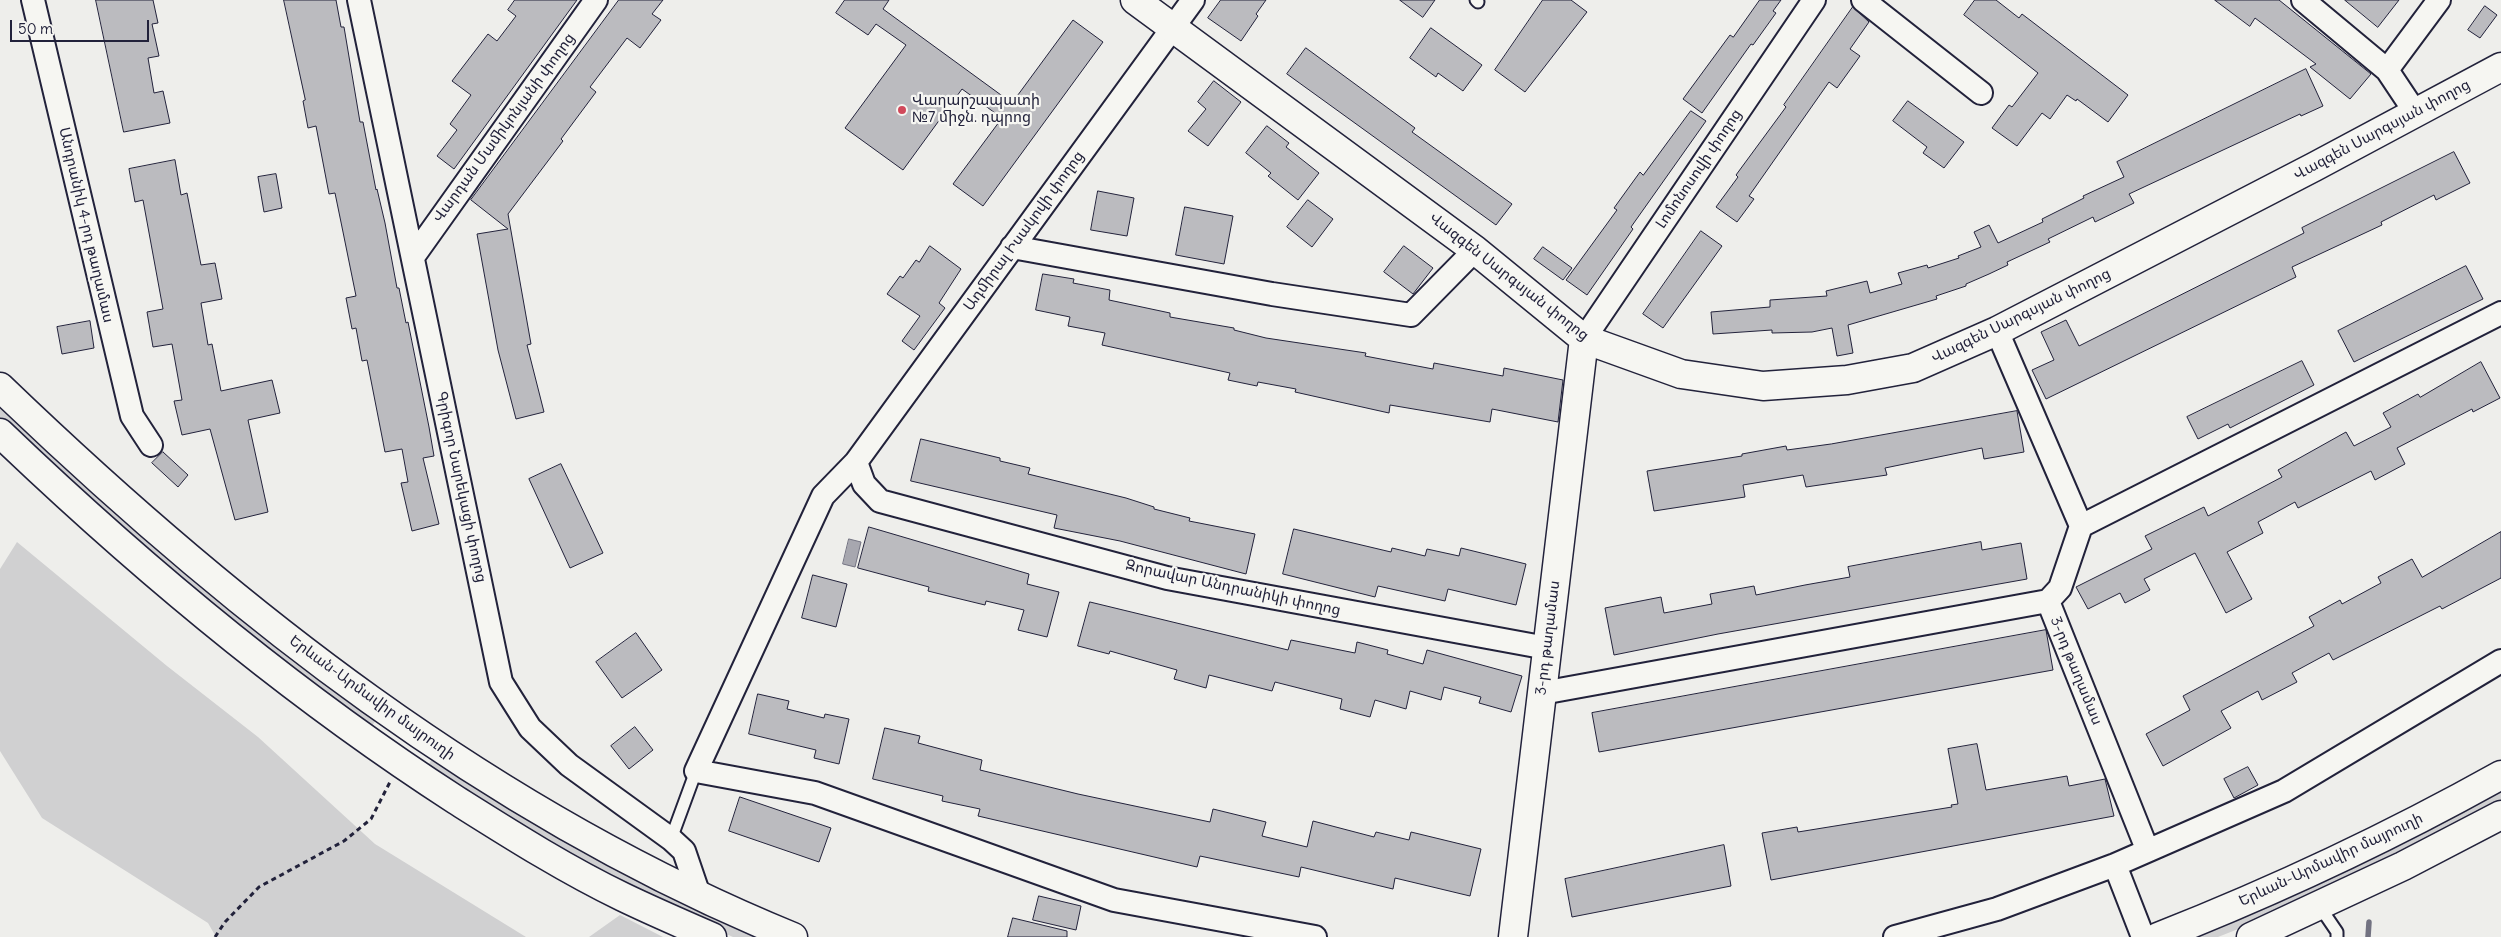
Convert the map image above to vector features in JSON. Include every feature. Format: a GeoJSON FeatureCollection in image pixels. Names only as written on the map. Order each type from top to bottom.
{"type":"FeatureCollection","features":[{"type":"Feature","properties":{"kind":"main road","name":"Վազգեն Սարգսյան փողոց"},"geometry":{"type":"LineString","coordinates":[[1135,0],[1475,250],[1584,339],[1681,374],[1763,386],[1847,380],[1912,368],[1997,331],[2314,167],[2501,66]]}},
{"type":"Feature","properties":{"kind":"main road","name":"3-րդ թաղամաս"},"geometry":{"type":"LineString","coordinates":[[1512,937],[1584,339]]}},
{"type":"Feature","properties":{"kind":"main road","name":"Երևան-Արմավիր մայրուղի"},"geometry":{"type":"LineString","coordinates":[[0,387],[133,510],[220,585],[322,666],[416,733],[508,793],[567,827],[699,895],[792,937]]}},
{"type":"Feature","properties":{"kind":"main road"},"geometry":{"type":"LineString","coordinates":[[0,433],[135,558],[304,694],[399,763],[520,840],[623,897],[712,937]]}},
{"type":"Feature","properties":{"kind":"main road"},"geometry":{"type":"LineString","coordinates":[[399,763],[416,733]]}},
{"type":"Feature","properties":{"kind":"main road","name":"Երևան-Արմավիր մայրուղի"},"geometry":{"type":"LineString","coordinates":[[2158,937],[2256,896],[2339,858],[2450,804],[2501,775]]}},
{"type":"Feature","properties":{"kind":"main road"},"geometry":{"type":"LineString","coordinates":[[2251,937],[2320,907],[2501,815]]}},
{"type":"Feature","properties":{"kind":"street","name":"Անդրանիկ 4-րդ թաղամաս"},"geometry":{"type":"LineString","coordinates":[[33,0],[132,416],[150,445]]}},
{"type":"Feature","properties":{"kind":"street","name":"Գրիգոր Նարեկացի փողոց"},"geometry":{"type":"LineString","coordinates":[[359,0],[501,682],[530,728],[569,765],[671,839],[684,851],[699,895]]}},
{"type":"Feature","properties":{"kind":"street","name":"Վարդան Մամիկոնյանի փողոց"},"geometry":{"type":"LineString","coordinates":[[413,256],[596,0]]}},
{"type":"Feature","properties":{"kind":"street","name":"Ադմիրալ Իսակովի փողոց"},"geometry":{"type":"LineString","coordinates":[[696,772],[823,496],[856,462],[1193,0]]}},
{"type":"Feature","properties":{"kind":"street","name":"Լոմոնոսովի փողոց"},"geometry":{"type":"LineString","coordinates":[[1584,339],[1814,0]]}},
{"type":"Feature","properties":{"kind":"street"},"geometry":{"type":"LineString","coordinates":[[1863,0],[1981,94]]}},
{"type":"Feature","properties":{"kind":"street"},"geometry":{"type":"LineString","coordinates":[[2303,0],[2387,70],[2415,112]]}},
{"type":"Feature","properties":{"kind":"street"},"geometry":{"type":"LineString","coordinates":[[2387,70],[2439,0]]}},
{"type":"Feature","properties":{"kind":"street"},"geometry":{"type":"LineString","coordinates":[[1012,247],[1272,294],[1410,316],[1475,250]]}},
{"type":"Feature","properties":{"kind":"street"},"geometry":{"type":"LineString","coordinates":[[1997,331],[2082,526],[2501,313]]}},
{"type":"Feature","properties":{"kind":"street","name":"Զորավար Անդրանիկի փողոց"},"geometry":{"type":"LineString","coordinates":[[856,462],[864,484],[880,501],[1167,578],[1547,648]]}},
{"type":"Feature","properties":{"kind":"street","name":"3-րդ թաղամաս"},"geometry":{"type":"LineString","coordinates":[[2082,526],[2060,588],[2048,601],[2148,848]]}},
{"type":"Feature","properties":{"kind":"street"},"geometry":{"type":"LineString","coordinates":[[1542,693],[2048,601]]}},
{"type":"Feature","properties":{"kind":"street"},"geometry":{"type":"LineString","coordinates":[[1895,937],[1997,910],[2115,864],[2148,848],[2284,791],[2501,661]]}},
{"type":"Feature","properties":{"kind":"street"},"geometry":{"type":"LineString","coordinates":[[696,772],[815,793],[1114,900],[1316,937]]}},
{"type":"Feature","properties":{"kind":"street"},"geometry":{"type":"LineString","coordinates":[[2115,864],[2143,937]]}},
{"type":"Feature","properties":{"kind":"lane"},"geometry":{"type":"LineString","coordinates":[[671,839],[696,772]]}},
{"type":"Feature","properties":{"kind":"lane"},"geometry":{"type":"LineString","coordinates":[[2320,907],[2337,932],[2338,937]]}},
{"type":"Feature","properties":{"kind":"path"},"geometry":{"type":"LineString","coordinates":[[215,937],[225,922],[259,887],[344,841],[371,819],[399,763]]}},
{"type":"Feature","properties":{"kind":"shaded area"},"geometry":{"type":"Polygon","coordinates":[[[0,403],[376,720],[369,730],[186,587],[0,421],[0,403]]]}},
{"type":"Feature","properties":{"kind":"shaded area"},"geometry":{"type":"Polygon","coordinates":[[[849,539],[861,542],[855,567],[843,564],[849,539]]]}},
{"type":"Feature","properties":{"kind":"shaded area"},"geometry":{"type":"Polygon","coordinates":[[[17,542],[167,666],[258,737],[375,844],[526,937],[216,937],[208,923],[42,818],[0,751],[0,569],[17,542]]]}},
{"type":"Feature","properties":{"kind":"shaded area"},"geometry":{"type":"Polygon","coordinates":[[[433,757],[765,937],[733,937],[603,875],[426,769],[433,757]]]}},
{"type":"Feature","properties":{"kind":"shaded area"},"geometry":{"type":"Polygon","coordinates":[[[2501,787],[2501,801],[2376,868],[2266,918],[2218,937],[2186,937],[2501,787]]]}},
{"type":"Feature","properties":{"kind":"shaded area"},"geometry":{"type":"Polygon","coordinates":[[[620,915],[663,937],[589,937],[620,915]]]}},
{"type":"Feature","properties":{"kind":"building"},"geometry":{"type":"Polygon","coordinates":[[[96,0],[153,0],[158,23],[152,24],[159,56],[148,58],[154,93],[163,91],[170,123],[124,132],[96,0]]]}},
{"type":"Feature","properties":{"kind":"building"},"geometry":{"type":"Polygon","coordinates":[[[284,0],[336,0],[341,27],[344,27],[360,122],[363,122],[397,288],[399,288],[406,323],[408,322],[429,427],[434,456],[423,458],[439,524],[412,531],[401,483],[408,482],[402,449],[385,452],[367,360],[362,361],[356,328],[352,329],[346,298],[356,296],[335,193],[329,194],[316,126],[308,128],[303,101],[305,100],[284,0]]]}},
{"type":"Feature","properties":{"kind":"building"},"geometry":{"type":"Polygon","coordinates":[[[515,0],[577,0],[454,169],[437,156],[457,130],[450,124],[471,95],[452,81],[488,34],[497,41],[516,16],[508,10],[515,0]]]}},
{"type":"Feature","properties":{"kind":"building"},"geometry":{"type":"Polygon","coordinates":[[[619,0],[663,0],[652,14],[661,20],[640,48],[627,38],[590,87],[596,92],[561,139],[563,141],[508,214],[531,344],[527,345],[544,412],[516,419],[498,350],[477,234],[508,229],[471,200],[619,0]]]}},
{"type":"Feature","properties":{"kind":"building","name":"Վաղարշապատի №7 միջն. դպրոց"},"geometry":{"type":"Polygon","coordinates":[[[845,0],[889,0],[883,9],[1012,103],[1073,20],[1103,42],[983,206],[953,184],[1002,118],[962,89],[903,170],[845,128],[906,45],[876,24],[868,35],[836,13],[845,0]]]}},
{"type":"Feature","properties":{"kind":"building"},"geometry":{"type":"Polygon","coordinates":[[[1221,0],[1266,0],[1241,41],[1208,18],[1221,0]]]}},
{"type":"Feature","properties":{"kind":"building"},"geometry":{"type":"Polygon","coordinates":[[[1400,0],[1435,0],[1423,17],[1400,0]]]}},
{"type":"Feature","properties":{"kind":"building"},"geometry":{"type":"Polygon","coordinates":[[[1543,0],[1571,0],[1587,12],[1525,92],[1495,70],[1543,0]]]}},
{"type":"Feature","properties":{"kind":"building"},"geometry":{"type":"Polygon","coordinates":[[[1760,0],[1781,0],[1773,11],[1776,13],[1753,45],[1751,44],[1702,113],[1683,99],[1730,35],[1733,37],[1760,0]]]}},
{"type":"Feature","properties":{"kind":"building"},"geometry":{"type":"Polygon","coordinates":[[[1975,0],[1996,0],[2019,18],[2022,14],[2128,95],[2108,122],[2077,99],[2076,101],[2067,95],[2050,119],[2042,113],[2017,146],[1992,128],[2009,105],[2012,107],[2038,73],[1964,15],[1975,0]]]}},
{"type":"Feature","properties":{"kind":"building"},"geometry":{"type":"Polygon","coordinates":[[[2215,0],[2279,0],[2371,74],[2350,99],[2310,67],[2316,64],[2255,18],[2250,26],[2215,0]]]}},
{"type":"Feature","properties":{"kind":"building"},"geometry":{"type":"Polygon","coordinates":[[[2345,0],[2399,0],[2378,27],[2345,0]]]}},
{"type":"Feature","properties":{"kind":"building"},"geometry":{"type":"Polygon","coordinates":[[[2485,6],[2497,15],[2480,38],[2468,30],[2485,6]]]}},
{"type":"Feature","properties":{"kind":"building"},"geometry":{"type":"Polygon","coordinates":[[[1853,7],[1869,22],[1850,49],[1860,56],[1837,88],[1829,82],[1749,196],[1754,199],[1737,222],[1716,207],[1738,177],[1736,175],[1786,107],[1784,105],[1853,7]]]}},
{"type":"Feature","properties":{"kind":"building"},"geometry":{"type":"Polygon","coordinates":[[[1431,28],[1482,65],[1463,91],[1438,73],[1436,77],[1410,58],[1431,28]]]}},
{"type":"Feature","properties":{"kind":"building"},"geometry":{"type":"Polygon","coordinates":[[[1306,48],[1415,128],[1412,132],[1512,204],[1496,225],[1287,74],[1306,48]]]}},
{"type":"Feature","properties":{"kind":"building"},"geometry":{"type":"Polygon","coordinates":[[[2306,69],[2323,106],[2301,116],[2300,114],[2129,194],[2134,203],[2095,222],[2093,217],[2048,239],[2050,242],[2007,262],[2008,265],[1966,284],[1966,286],[1936,296],[1937,299],[1848,325],[1853,353],[1837,356],[1832,328],[1812,332],[1772,333],[1772,330],[1713,334],[1711,312],[1770,307],[1770,300],[1827,296],[1826,291],[1867,281],[1870,293],[1902,284],[1898,273],[1927,265],[1928,268],[1959,258],[1958,256],[1981,247],[1974,232],[1989,225],[1998,243],[2043,222],[2042,219],[2084,198],[2083,196],[2124,177],[2117,162],[2306,69]]]}},
{"type":"Feature","properties":{"kind":"building"},"geometry":{"type":"Polygon","coordinates":[[[1214,81],[1241,102],[1208,146],[1188,131],[1206,109],[1198,102],[1214,81]]]}},
{"type":"Feature","properties":{"kind":"building"},"geometry":{"type":"Polygon","coordinates":[[[1908,101],[1964,142],[1944,168],[1923,153],[1927,147],[1893,121],[1908,101]]]}},
{"type":"Feature","properties":{"kind":"building"},"geometry":{"type":"Polygon","coordinates":[[[1691,111],[1706,121],[1631,227],[1633,229],[1587,295],[1566,280],[1617,210],[1614,208],[1640,172],[1643,175],[1691,111]]]}},
{"type":"Feature","properties":{"kind":"building"},"geometry":{"type":"Polygon","coordinates":[[[1267,126],[1289,143],[1286,147],[1319,173],[1298,200],[1268,176],[1271,173],[1246,153],[1267,126]]]}},
{"type":"Feature","properties":{"kind":"building"},"geometry":{"type":"Polygon","coordinates":[[[2454,152],[2470,183],[2436,200],[2434,195],[2381,222],[2382,225],[2292,267],[2296,277],[2046,399],[2032,370],[2054,360],[2041,332],[2066,320],[2079,346],[2304,233],[2302,228],[2454,152]]]}},
{"type":"Feature","properties":{"kind":"building"},"geometry":{"type":"Polygon","coordinates":[[[175,160],[181,195],[187,193],[201,265],[215,263],[222,299],[201,303],[208,345],[212,344],[221,391],[272,380],[280,413],[248,420],[268,512],[235,520],[210,429],[182,435],[174,401],[182,400],[172,344],[153,347],[147,312],[163,309],[143,200],[135,202],[129,169],[175,160]]]}},
{"type":"Feature","properties":{"kind":"building"},"geometry":{"type":"Polygon","coordinates":[[[276,174],[282,208],[264,212],[258,177],[276,174]]]}},
{"type":"Feature","properties":{"kind":"building"},"geometry":{"type":"Polygon","coordinates":[[[1098,191],[1134,198],[1127,236],[1091,230],[1098,191]]]}},
{"type":"Feature","properties":{"kind":"building"},"geometry":{"type":"Polygon","coordinates":[[[1308,200],[1333,219],[1312,247],[1287,227],[1308,200]]]}},
{"type":"Feature","properties":{"kind":"building"},"geometry":{"type":"Polygon","coordinates":[[[1185,207],[1233,216],[1224,264],[1176,255],[1185,207]]]}},
{"type":"Feature","properties":{"kind":"building"},"geometry":{"type":"Polygon","coordinates":[[[1701,231],[1722,246],[1663,328],[1643,314],[1701,231]]]}},
{"type":"Feature","properties":{"kind":"building"},"geometry":{"type":"Polygon","coordinates":[[[930,246],[961,269],[939,303],[945,308],[914,350],[902,341],[920,316],[887,294],[900,276],[903,278],[916,260],[919,262],[930,246]]]}},
{"type":"Feature","properties":{"kind":"building"},"geometry":{"type":"Polygon","coordinates":[[[1404,246],[1433,268],[1413,294],[1384,272],[1404,246]]]}},
{"type":"Feature","properties":{"kind":"building"},"geometry":{"type":"Polygon","coordinates":[[[1543,247],[1572,268],[1563,280],[1534,259],[1543,247]]]}},
{"type":"Feature","properties":{"kind":"building"},"geometry":{"type":"Polygon","coordinates":[[[2466,266],[2483,299],[2354,362],[2338,331],[2466,266]]]}},
{"type":"Feature","properties":{"kind":"building"},"geometry":{"type":"Polygon","coordinates":[[[1043,274],[1074,279],[1073,283],[1110,290],[1109,300],[1170,313],[1170,317],[1234,328],[1234,330],[1266,338],[1366,353],[1365,356],[1433,369],[1434,363],[1503,376],[1504,368],[1563,380],[1558,422],[1492,409],[1490,422],[1390,405],[1389,413],[1295,392],[1296,389],[1258,382],[1257,386],[1228,380],[1230,373],[1102,345],[1105,333],[1068,326],[1070,317],[1036,310],[1043,274]]]}},
{"type":"Feature","properties":{"kind":"building"},"geometry":{"type":"Polygon","coordinates":[[[90,321],[94,348],[62,354],[57,327],[90,321]]]}},
{"type":"Feature","properties":{"kind":"building"},"geometry":{"type":"Polygon","coordinates":[[[2302,361],[2314,385],[2230,428],[2228,424],[2198,439],[2187,417],[2302,361]]]}},
{"type":"Feature","properties":{"kind":"building"},"geometry":{"type":"Polygon","coordinates":[[[2481,362],[2500,398],[2473,412],[2472,409],[2397,448],[2405,464],[2375,480],[2371,471],[2298,508],[2295,502],[2258,522],[2263,533],[2227,552],[2252,599],[2226,613],[2195,553],[2144,579],[2150,590],[2125,603],[2120,593],[2088,609],[2076,587],[2152,549],[2145,536],[2204,507],[2208,516],[2282,477],[2278,470],[2346,432],[2354,446],[2391,427],[2383,413],[2418,394],[2420,397],[2481,362]]]}},
{"type":"Feature","properties":{"kind":"building"},"geometry":{"type":"Polygon","coordinates":[[[2017,411],[2024,452],[1984,459],[1982,448],[1885,468],[1887,475],[1806,487],[1803,475],[1743,485],[1745,497],[1654,511],[1647,471],[1742,456],[1742,454],[1786,446],[1787,450],[1831,444],[2017,411]]]}},
{"type":"Feature","properties":{"kind":"building"},"geometry":{"type":"Polygon","coordinates":[[[921,439],[1000,458],[1000,461],[1030,468],[1028,474],[1126,498],[1154,507],[1154,509],[1190,518],[1189,521],[1255,534],[1246,574],[1120,541],[1054,528],[1057,515],[911,481],[921,439]]]}},
{"type":"Feature","properties":{"kind":"building"},"geometry":{"type":"Polygon","coordinates":[[[163,452],[188,475],[178,487],[152,463],[163,452]]]}},
{"type":"Feature","properties":{"kind":"building"},"geometry":{"type":"Polygon","coordinates":[[[561,464],[603,553],[570,568],[529,479],[561,464]]]}},
{"type":"Feature","properties":{"kind":"building"},"geometry":{"type":"Polygon","coordinates":[[[869,527],[1029,574],[1027,584],[1059,592],[1047,637],[1018,630],[1024,610],[986,601],[985,605],[928,591],[929,587],[858,568],[869,527]]]}},
{"type":"Feature","properties":{"kind":"building"},"geometry":{"type":"Polygon","coordinates":[[[1294,529],[1391,552],[1392,548],[1425,556],[1427,549],[1459,556],[1461,548],[1526,564],[1516,605],[1448,589],[1445,601],[1378,586],[1375,597],[1283,574],[1294,529]]]}},
{"type":"Feature","properties":{"kind":"building"},"geometry":{"type":"Polygon","coordinates":[[[2501,532],[2501,578],[2442,609],[2440,606],[2333,660],[2329,653],[2292,673],[2297,682],[2262,700],[2258,691],[2221,711],[2231,728],[2163,766],[2146,734],[2190,710],[2183,696],[2314,626],[2309,617],[2340,600],[2342,604],[2381,583],[2378,577],[2412,559],[2422,577],[2501,532]]]}},
{"type":"Feature","properties":{"kind":"building"},"geometry":{"type":"Polygon","coordinates":[[[1981,542],[1982,550],[2021,543],[2027,579],[1718,634],[1614,655],[1605,608],[1661,597],[1664,613],[1712,604],[1710,594],[1754,586],[1756,595],[1850,577],[1848,567],[1981,542]]]}},
{"type":"Feature","properties":{"kind":"building"},"geometry":{"type":"Polygon","coordinates":[[[813,575],[847,584],[836,627],[802,618],[813,575]]]}},
{"type":"Feature","properties":{"kind":"building"},"geometry":{"type":"Polygon","coordinates":[[[1090,602],[1288,650],[1291,640],[1355,653],[1357,642],[1388,650],[1387,654],[1423,664],[1427,650],[1522,676],[1511,712],[1479,703],[1481,697],[1444,687],[1441,700],[1410,691],[1406,709],[1375,700],[1370,717],[1340,709],[1342,699],[1275,682],[1272,691],[1209,675],[1206,688],[1174,679],[1177,670],[1110,651],[1109,654],[1078,646],[1090,602]]]}},
{"type":"Feature","properties":{"kind":"building"},"geometry":{"type":"Polygon","coordinates":[[[2046,630],[2053,670],[1599,752],[1592,713],[2046,630]]]}},
{"type":"Feature","properties":{"kind":"building"},"geometry":{"type":"Polygon","coordinates":[[[636,633],[662,670],[622,698],[596,662],[636,633]]]}},
{"type":"Feature","properties":{"kind":"building"},"geometry":{"type":"Polygon","coordinates":[[[758,694],[789,701],[787,709],[824,718],[825,714],[849,719],[839,764],[814,758],[816,750],[749,734],[758,694]]]}},
{"type":"Feature","properties":{"kind":"building"},"geometry":{"type":"Polygon","coordinates":[[[635,727],[653,750],[629,769],[611,746],[635,727]]]}},
{"type":"Feature","properties":{"kind":"building"},"geometry":{"type":"Polygon","coordinates":[[[885,728],[920,736],[918,743],[982,760],[980,770],[1078,794],[1210,822],[1213,809],[1266,822],[1262,836],[1307,847],[1313,821],[1374,837],[1376,832],[1409,840],[1411,832],[1481,849],[1470,896],[1395,878],[1393,889],[1301,867],[1299,877],[1200,856],[1197,867],[978,816],[980,809],[942,801],[943,796],[873,779],[885,728]]]}},
{"type":"Feature","properties":{"kind":"building"},"geometry":{"type":"Polygon","coordinates":[[[1977,744],[1986,790],[2067,776],[2069,786],[2105,779],[2114,816],[1771,880],[1762,833],[1797,827],[1798,832],[1952,807],[1951,805],[1958,804],[1948,749],[1977,744]]]}},
{"type":"Feature","properties":{"kind":"building"},"geometry":{"type":"Polygon","coordinates":[[[2248,767],[2258,785],[2234,798],[2224,779],[2248,767]]]}},
{"type":"Feature","properties":{"kind":"building"},"geometry":{"type":"Polygon","coordinates":[[[740,797],[831,828],[819,862],[729,831],[740,797]]]}},
{"type":"Feature","properties":{"kind":"building"},"geometry":{"type":"Polygon","coordinates":[[[1724,845],[1731,886],[1572,917],[1565,879],[1724,845]]]}},
{"type":"Feature","properties":{"kind":"building"},"geometry":{"type":"Polygon","coordinates":[[[1039,896],[1081,906],[1076,930],[1033,920],[1039,896]]]}},
{"type":"Feature","properties":{"kind":"building"},"geometry":{"type":"Polygon","coordinates":[[[1013,918],[1067,931],[1067,937],[1008,937],[1013,918]]]}},
{"type":"Feature","properties":{"kind":"waterway"},"geometry":{"type":"LineString","coordinates":[[2368,937],[2369,922]]}},
{"type":"Feature","properties":{"kind":"place","name":"Վաղարշապատի №7 միջն. դպրոց"},"geometry":{"type":"Point","coordinates":[902,110]}}]}
